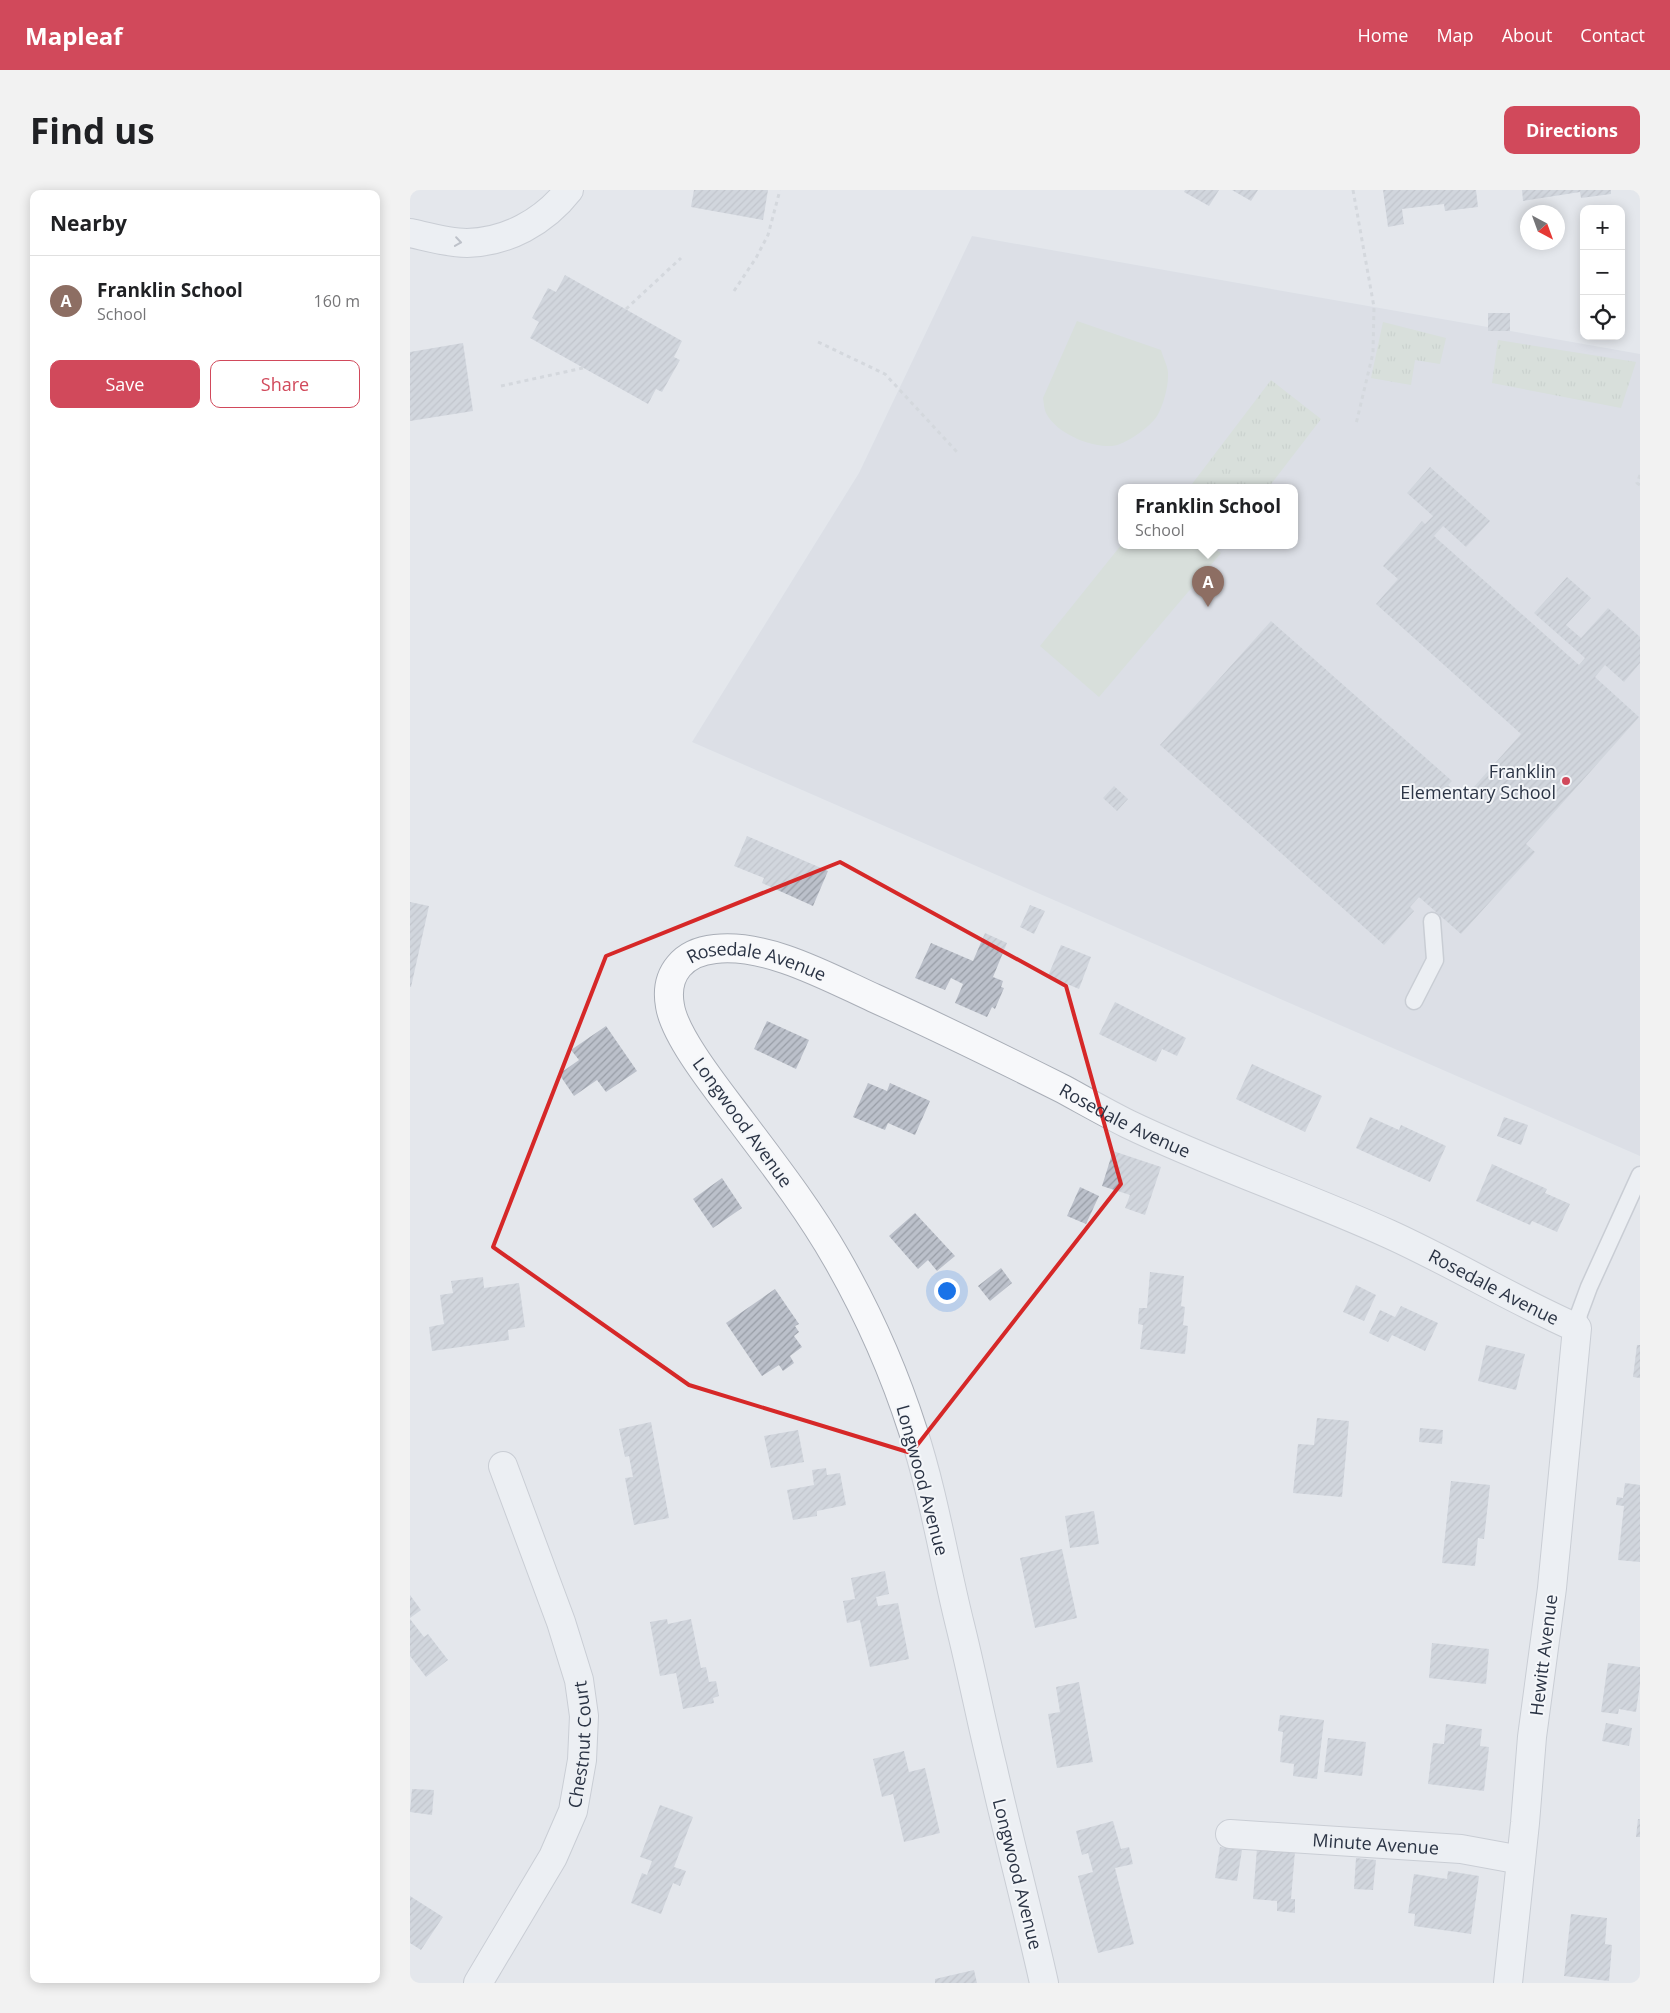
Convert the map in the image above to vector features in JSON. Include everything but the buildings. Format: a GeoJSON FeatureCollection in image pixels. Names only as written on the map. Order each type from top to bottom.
{"type":"FeatureCollection","features":[{"type":"Feature","properties":{"kind":"street"},"geometry":{"type":"LineString","coordinates":[[410,233],[466,243],[496,239],[523,229],[549,212],[568,190]]}},
{"type":"Feature","properties":{"kind":"street","name":"Rosedale Avenue"},"geometry":{"type":"LineString","coordinates":[[675,973],[684,959],[695,953],[732,948],[764,954],[814,971],[1007,1061],[1131,1125],[1395,1236],[1500,1289],[1542,1313],[1577,1328]]}},
{"type":"Feature","properties":{"kind":"street","name":"Longwood Avenue"},"geometry":{"type":"LineString","coordinates":[[675,973],[669,991],[670,1010],[678,1027],[697,1060],[791,1187],[832,1251],[850,1282],[882,1350],[913,1431],[934,1509],[977,1691],[990,1760],[1044,1983]]}},
{"type":"Feature","properties":{"kind":"street","name":"Hewitt Avenue"},"geometry":{"type":"LineString","coordinates":[[1508,1983],[1532,1737],[1552,1588],[1577,1328]]}},
{"type":"Feature","properties":{"kind":"street","name":"Chestnut Court"},"geometry":{"type":"LineString","coordinates":[[478,1983],[553,1857],[573,1811],[582,1760],[584,1716],[579,1680],[561,1622],[503,1466]]}},
{"type":"Feature","properties":{"kind":"street","name":"Minute Avenue"},"geometry":{"type":"LineString","coordinates":[[1230,1834],[1462,1849],[1521,1860]]}},
{"type":"Feature","properties":{"kind":"lane"},"geometry":{"type":"LineString","coordinates":[[1414,1001],[1435,960],[1432,921]]}},
{"type":"Feature","properties":{"kind":"lane"},"geometry":{"type":"LineString","coordinates":[[1577,1328],[1579,1314],[1589,1287],[1638,1178]]}},
{"type":"Feature","properties":{"kind":"path"},"geometry":{"type":"LineString","coordinates":[[734,291],[756,258],[768,235],[780,190]]}},
{"type":"Feature","properties":{"kind":"path"},"geometry":{"type":"LineString","coordinates":[[1353,190],[1374,307],[1373,353],[1356,424]]}},
{"type":"Feature","properties":{"kind":"path"},"geometry":{"type":"LineString","coordinates":[[626,309],[680,258]]}},
{"type":"Feature","properties":{"kind":"path"},"geometry":{"type":"LineString","coordinates":[[818,342],[885,374],[957,452]]}},
{"type":"Feature","properties":{"kind":"path"},"geometry":{"type":"LineString","coordinates":[[501,386],[583,368]]}},
{"type":"Feature","properties":{"kind":"path"},"geometry":{"type":"LineString","coordinates":[[1640,475],[1637,483],[1640,485]]}},
{"type":"Feature","properties":{"kind":"highlighted area"},"geometry":{"type":"Polygon","coordinates":[[[840,862],[1066,986],[1121,1184],[911,1453],[689,1385],[493,1247],[606,956],[840,862]]]}},
{"type":"Feature","properties":{"kind":"shaded area"},"geometry":{"type":"Polygon","coordinates":[[[972,236],[1640,354],[1640,1156],[692,742],[859,473],[972,236]]]}},
{"type":"Feature","properties":{"kind":"green space"},"geometry":{"type":"Polygon","coordinates":[[[1077,321],[1161,350],[1167,366],[1166,391],[1157,416],[1137,435],[1117,445],[1103,446],[1075,438],[1058,427],[1045,411],[1043,398],[1077,321]]]}},
{"type":"Feature","properties":{"kind":"green space"},"geometry":{"type":"Polygon","coordinates":[[[1383,322],[1446,338],[1440,364],[1415,360],[1411,385],[1371,378],[1383,322]]]}},
{"type":"Feature","properties":{"kind":"green space"},"geometry":{"type":"Polygon","coordinates":[[[1498,340],[1636,362],[1621,408],[1492,383],[1498,340]]]}},
{"type":"Feature","properties":{"kind":"green space"},"geometry":{"type":"Polygon","coordinates":[[[1271,380],[1321,419],[1271,484],[1192,484],[1271,380]]]}},
{"type":"Feature","properties":{"kind":"green space"},"geometry":{"type":"Polygon","coordinates":[[[1118,549],[1214,549],[1221,553],[1099,697],[1040,646],[1118,549]]]}},
{"type":"Feature","properties":{"kind":"place","name":"Franklin School"},"geometry":{"type":"Point","coordinates":[1208,607]}},
{"type":"Feature","properties":{"kind":"place","name":"Franklin Elementary School"},"geometry":{"type":"Point","coordinates":[1566,781]}}]}
